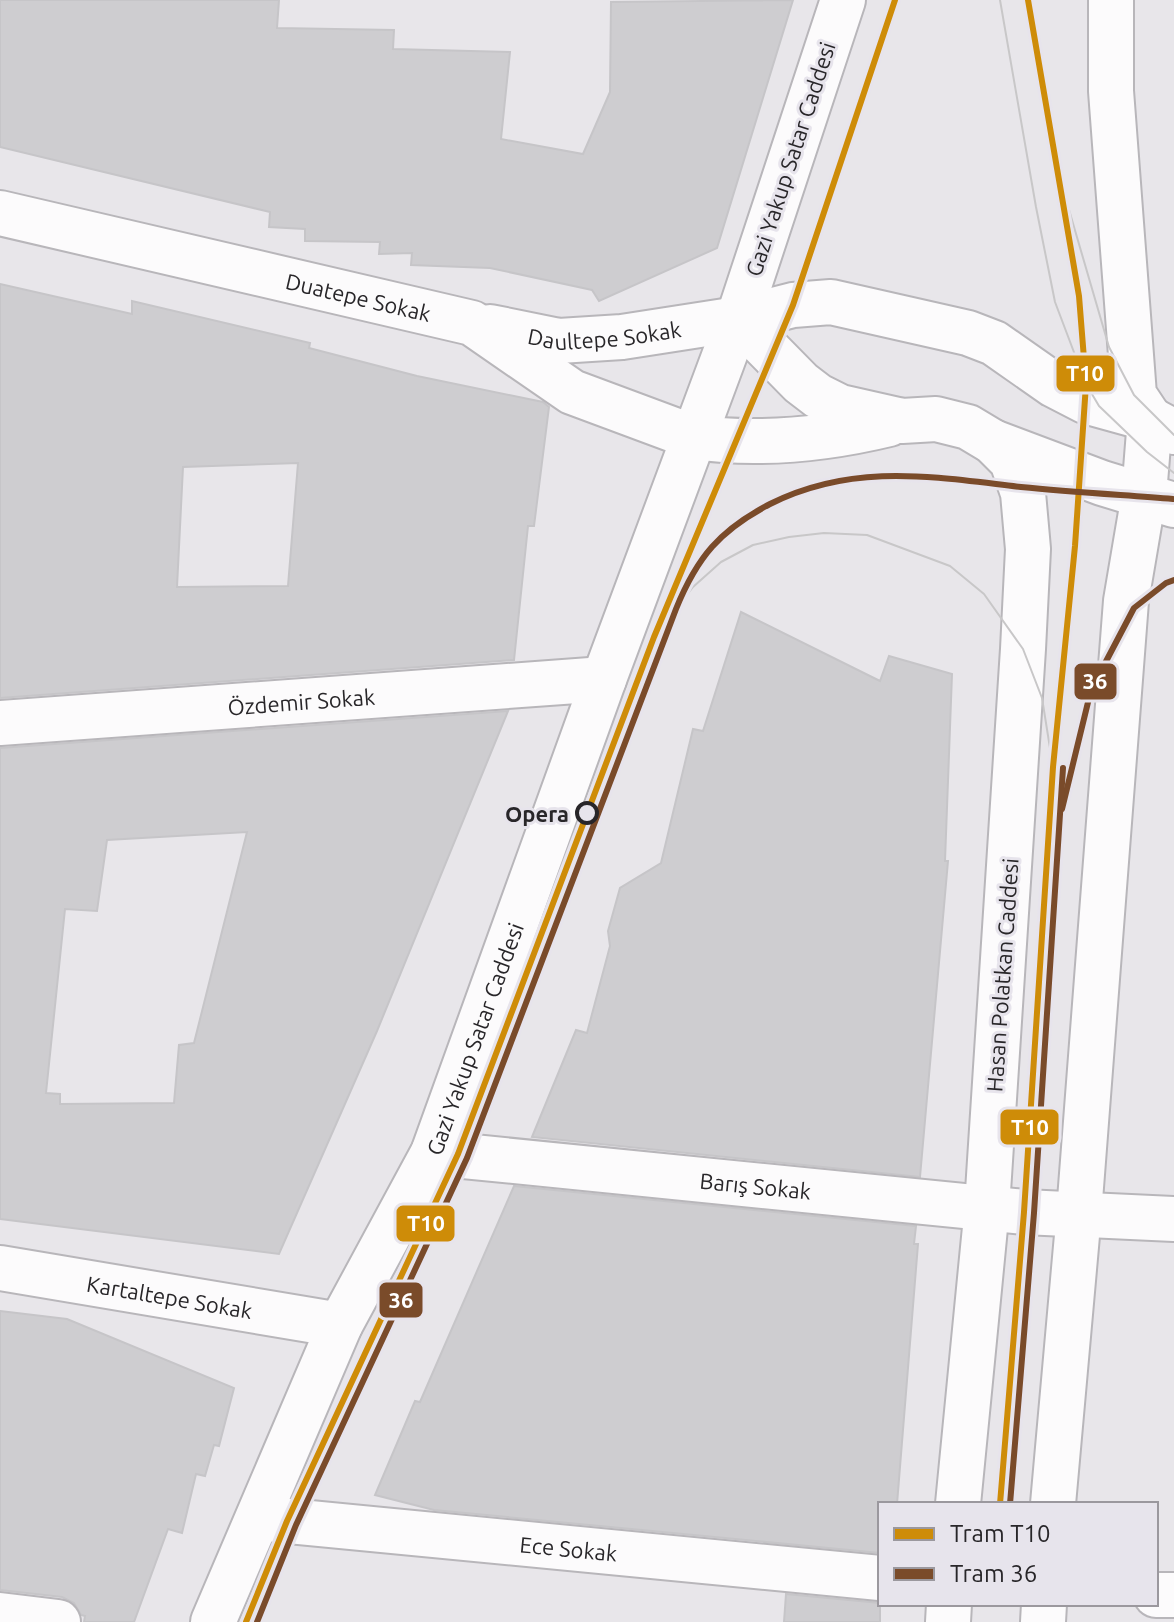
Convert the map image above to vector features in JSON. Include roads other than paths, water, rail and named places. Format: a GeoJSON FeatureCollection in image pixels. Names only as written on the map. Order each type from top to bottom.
{"type":"FeatureCollection","features":[{"type":"Feature","properties":{"kind":"main road","name":"Gazi Yakup Satar Caddesi"},"geometry":{"type":"LineString","coordinates":[[213,1622],[340,1325],[433,1153],[738,319],[843,0]]}},
{"type":"Feature","properties":{"kind":"main road"},"geometry":{"type":"LineString","coordinates":[[1053,1502],[1079,1213],[1126,601],[1159,500],[1162,425],[1134,395],[1111,91],[1111,0]]}},
{"type":"Feature","properties":{"kind":"main road","name":"Duatepe Sokak"},"geometry":{"type":"LineString","coordinates":[[0,213],[472,323],[572,392],[693,437],[734,443],[777,443],[862,431],[902,421]]}},
{"type":"Feature","properties":{"kind":"main road","name":"Daultepe Sokak"},"geometry":{"type":"LineString","coordinates":[[472,323],[559,341],[622,337],[738,319],[793,305],[831,302],[968,333],[994,343],[1054,385],[1085,401],[1162,425]]}},
{"type":"Feature","properties":{"kind":"main road"},"geometry":{"type":"LineString","coordinates":[[738,319],[801,383],[840,407],[902,421],[936,419],[968,427],[993,442],[1102,483],[1159,500]]}},
{"type":"Feature","properties":{"kind":"main road","name":"Hasan Polatkan Caddesi"},"geometry":{"type":"LineString","coordinates":[[958,1502],[987,1207],[1028,549],[1023,493],[1012,461],[993,442]]}},
{"type":"Feature","properties":{"kind":"main road","name":"Özdemir Sokak"},"geometry":{"type":"LineString","coordinates":[[0,723],[604,679]]}},
{"type":"Feature","properties":{"kind":"main road","name":"Barış Sokak"},"geometry":{"type":"LineString","coordinates":[[433,1153],[1024,1212],[1174,1219]]}},
{"type":"Feature","properties":{"kind":"main road","name":"Kartaltepe Sokak"},"geometry":{"type":"LineString","coordinates":[[0,1268],[340,1325]]}},
{"type":"Feature","properties":{"kind":"main road","name":"Ece Sokak"},"geometry":{"type":"LineString","coordinates":[[258,1518],[878,1578]]}},
{"type":"Feature","properties":{"kind":"main road"},"geometry":{"type":"LineString","coordinates":[[0,1615],[58,1622]]}},
{"type":"Feature","properties":{"kind":"tram line","name":"T10"},"geometry":{"type":"LineString","coordinates":[[246,1622],[287,1521],[458,1154],[654,637],[793,305],[895,0]]}},
{"type":"Feature","properties":{"kind":"tram line"},"geometry":{"type":"LineString","coordinates":[[1000,0],[1055,302],[1086,384],[1099,406],[1174,473]]}},
{"type":"Feature","properties":{"kind":"tram line","name":"T10"},"geometry":{"type":"LineString","coordinates":[[1000,1502],[1024,1212],[1053,767],[1075,546],[1086,384],[1079,296],[1028,0]]}},
{"type":"Feature","properties":{"kind":"tram line"},"geometry":{"type":"LineString","coordinates":[[1058,172],[1109,347],[1134,395],[1174,435]]}},
{"type":"Feature","properties":{"kind":"tram line","name":"36"},"geometry":{"type":"LineString","coordinates":[[257,1622],[296,1525],[467,1158],[676,609],[693,574],[712,547],[737,524],[770,504],[832,482],[863,478],[925,477],[1173,499]]}},
{"type":"Feature","properties":{"kind":"tram line"},"geometry":{"type":"LineString","coordinates":[[654,637],[693,587],[721,562],[753,545],[824,533],[867,535],[950,566],[984,594],[1023,649],[1042,698],[1053,767]]}},
{"type":"Feature","properties":{"kind":"tram line","name":"36"},"geometry":{"type":"LineString","coordinates":[[1062,809],[1091,690],[1134,608],[1174,580]]}},
{"type":"Feature","properties":{"kind":"tram line","name":"36"},"geometry":{"type":"LineString","coordinates":[[1010,1502],[1034,1213],[1063,768]]}},
{"type":"Feature","properties":{"kind":"place","name":"Opera"},"geometry":{"type":"Point","coordinates":[587,813]}}]}
